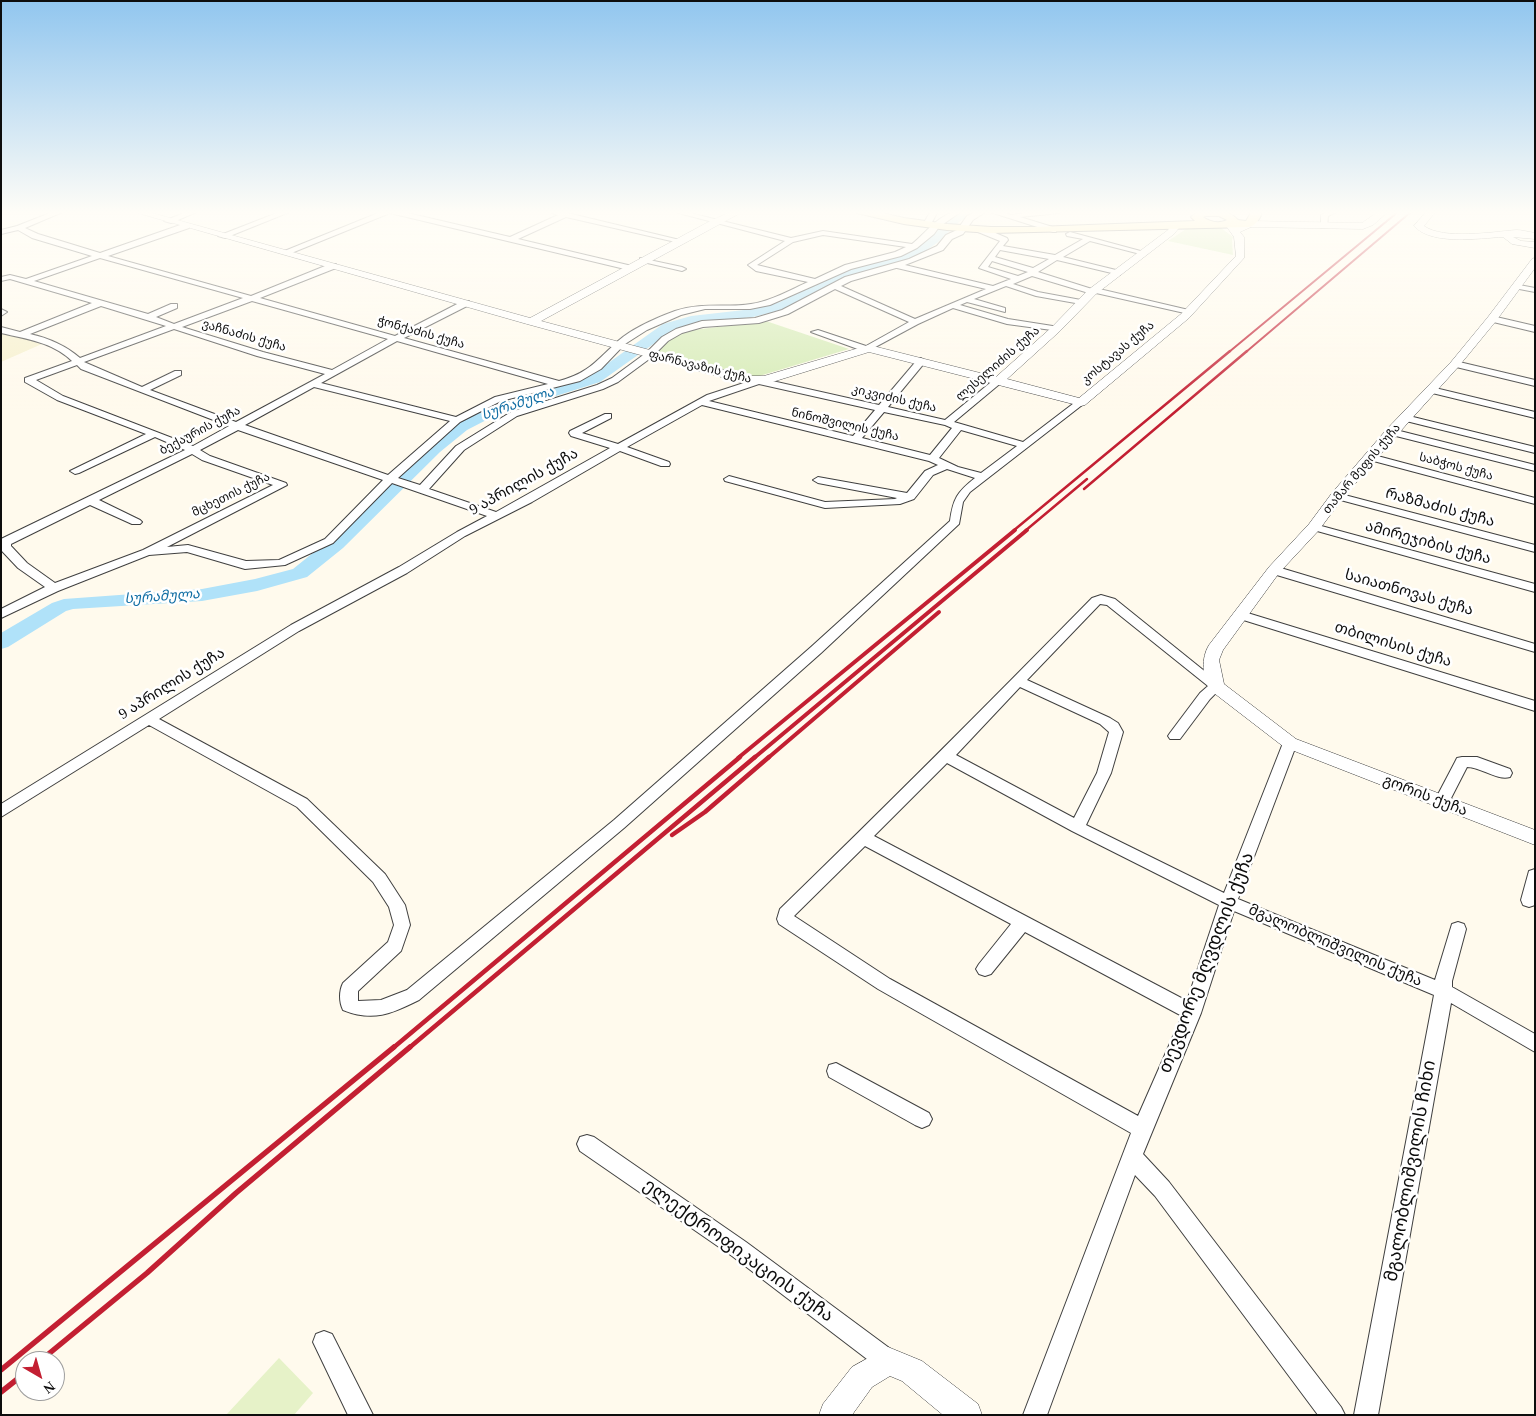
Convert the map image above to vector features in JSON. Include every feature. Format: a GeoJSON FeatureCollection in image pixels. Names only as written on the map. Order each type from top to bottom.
{"type":"FeatureCollection","features":[{"type":"Feature","properties":{"kind":"street","name":"ვაჩნაძის ქუჩა"},"geometry":{"type":"LineString","coordinates":[[10,277],[98,304],[149,317],[260,354],[333,373]]}},
{"type":"Feature","properties":{"kind":"street"},"geometry":{"type":"LineString","coordinates":[[25,282],[39,277]]}},
{"type":"Feature","properties":{"kind":"street","name":"ჭონქაძის ქუჩა"},"geometry":{"type":"LineString","coordinates":[[176,277],[558,384]]}},
{"type":"Feature","properties":{"kind":"street"},"geometry":{"type":"LineString","coordinates":[[77,361],[305,277]]}},
{"type":"Feature","properties":{"kind":"street"},"geometry":{"type":"LineString","coordinates":[[373,277],[619,347]]}},
{"type":"Feature","properties":{"kind":"street"},"geometry":{"type":"LineString","coordinates":[[531,322],[613,277]]}},
{"type":"Feature","properties":{"kind":"street"},"geometry":{"type":"LineString","coordinates":[[799,277],[815,281]]}},
{"type":"Feature","properties":{"kind":"street"},"geometry":{"type":"LineString","coordinates":[[147,552],[188,548],[245,565],[281,563],[329,541],[391,478],[457,420],[498,399],[577,379],[592,371],[644,328],[678,313],[705,307],[750,306],[767,303],[824,277]]}},
{"type":"Feature","properties":{"kind":"street"},"geometry":{"type":"LineString","coordinates":[[421,489],[460,448],[514,414],[600,387],[615,380],[665,339],[692,326],[764,320],[785,312],[852,277]]}},
{"type":"Feature","properties":{"kind":"street"},"geometry":{"type":"LineString","coordinates":[[945,277],[994,288]]}},
{"type":"Feature","properties":{"kind":"street"},"geometry":{"type":"LineString","coordinates":[[1013,277],[1019,279]]}},
{"type":"Feature","properties":{"kind":"street","name":"9 აპრილის ქუჩა"},"geometry":{"type":"LineString","coordinates":[[1,811],[295,628],[528,500],[700,402],[759,381],[867,348],[915,322],[966,299],[1023,277]]}},
{"type":"Feature","properties":{"kind":"street"},"geometry":{"type":"LineString","coordinates":[[1049,277],[1093,291],[1189,312]]}},
{"type":"Feature","properties":{"kind":"street","name":"ლესელიძის ქუჩა"},"geometry":{"type":"LineString","coordinates":[[947,423],[999,380],[1056,329],[1093,291],[1112,277]]}},
{"type":"Feature","properties":{"kind":"street","name":"კოსტავას ქუჩა"},"geometry":{"type":"LineString","coordinates":[[148,719],[302,803],[379,878],[397,905],[402,925],[395,946],[349,988],[349,1004],[359,1010],[387,1007],[412,995],[611,830],[808,656],[955,522],[958,502],[961,496],[982,477],[1081,402],[1189,312],[1221,277]]}},
{"type":"Feature","properties":{"kind":"street","name":"თამარ მეფის ქუჩა"},"geometry":{"type":"LineString","coordinates":[[1216,686],[1211,660],[1215,649],[1274,570],[1314,527],[1370,457],[1455,364],[1523,277]]}},
{"type":"Feature","properties":{"kind":"street"},"geometry":{"type":"LineString","coordinates":[[1007,284],[1036,294],[1081,302]]}},
{"type":"Feature","properties":{"kind":"street"},"geometry":{"type":"LineString","coordinates":[[834,286],[915,322]]}},
{"type":"Feature","properties":{"kind":"street"},"geometry":{"type":"LineString","coordinates":[[1517,286],[1535,290]]}},
{"type":"Feature","properties":{"kind":"street"},"geometry":{"type":"LineString","coordinates":[[966,299],[1002,310]]}},
{"type":"Feature","properties":{"kind":"street","name":"ბექაურის ქუჩა"},"geometry":{"type":"LineString","coordinates":[[54,588],[22,565],[5,548],[3,542],[193,450],[395,339],[466,303]]}},
{"type":"Feature","properties":{"kind":"street"},"geometry":{"type":"LineString","coordinates":[[22,334],[98,304]]}},
{"type":"Feature","properties":{"kind":"street"},"geometry":{"type":"LineString","coordinates":[[953,305],[1007,321],[1056,329]]}},
{"type":"Feature","properties":{"kind":"street"},"geometry":{"type":"LineString","coordinates":[[149,317],[174,306]]}},
{"type":"Feature","properties":{"kind":"street"},"geometry":{"type":"LineString","coordinates":[[1492,319],[1535,328]]}},
{"type":"Feature","properties":{"kind":"street"},"geometry":{"type":"LineString","coordinates":[[1,330],[22,334],[57,346],[87,368],[237,426],[496,516]]}},
{"type":"Feature","properties":{"kind":"street"},"geometry":{"type":"LineString","coordinates":[[815,332],[867,348],[1081,402]]}},
{"type":"Feature","properties":{"kind":"street","name":"ფარნავაზის ქუჩა"},"geometry":{"type":"LineString","coordinates":[[619,347],[759,381]]}},
{"type":"Feature","properties":{"kind":"street","name":"მცხეთის ქუჩა"},"geometry":{"type":"LineString","coordinates":[[1,614],[54,588],[147,552],[282,485],[206,458],[193,450],[60,398],[28,380],[77,361]]}},
{"type":"Feature","properties":{"kind":"street"},"geometry":{"type":"LineString","coordinates":[[855,440],[920,361]]}},
{"type":"Feature","properties":{"kind":"street"},"geometry":{"type":"LineString","coordinates":[[1455,364],[1535,384]]}},
{"type":"Feature","properties":{"kind":"street"},"geometry":{"type":"LineString","coordinates":[[143,390],[178,373]]}},
{"type":"Feature","properties":{"kind":"street","name":"კიკვიძის ქუჩა"},"geometry":{"type":"LineString","coordinates":[[759,381],[947,423],[1023,445]]}},
{"type":"Feature","properties":{"kind":"street"},"geometry":{"type":"LineString","coordinates":[[312,384],[457,420]]}},
{"type":"Feature","properties":{"kind":"street"},"geometry":{"type":"LineString","coordinates":[[1431,390],[1535,415]]}},
{"type":"Feature","properties":{"kind":"street","name":"ნინოშვილის ქუჩა"},"geometry":{"type":"LineString","coordinates":[[700,402],[933,458],[946,466],[982,477]]}},
{"type":"Feature","properties":{"kind":"street"},"geometry":{"type":"LineString","coordinates":[[608,416],[574,433],[576,436],[618,447],[664,464]]}},
{"type":"Feature","properties":{"kind":"street"},"geometry":{"type":"LineString","coordinates":[[1405,418],[1535,450]]}},
{"type":"Feature","properties":{"kind":"street","name":"ლესელიძის ქუჩა"},"geometry":{"type":"LineString","coordinates":[[933,458],[959,426]]}},
{"type":"Feature","properties":{"kind":"street"},"geometry":{"type":"LineString","coordinates":[[1392,432],[1535,468]]}},
{"type":"Feature","properties":{"kind":"street"},"geometry":{"type":"LineString","coordinates":[[75,471],[154,434]]}},
{"type":"Feature","properties":{"kind":"street","name":"საბჭოს ქუჩა"},"geometry":{"type":"LineString","coordinates":[[1370,457],[1535,501]]}},
{"type":"Feature","properties":{"kind":"street"},"geometry":{"type":"LineString","coordinates":[[729,479],[824,505],[896,502],[910,497],[929,473],[946,466]]}},
{"type":"Feature","properties":{"kind":"street"},"geometry":{"type":"LineString","coordinates":[[818,480],[910,497]]}},
{"type":"Feature","properties":{"kind":"street","name":"რაზმაძის ქუჩა"},"geometry":{"type":"LineString","coordinates":[[1337,496],[1535,550]]}},
{"type":"Feature","properties":{"kind":"street"},"geometry":{"type":"LineString","coordinates":[[91,501],[136,522]]}},
{"type":"Feature","properties":{"kind":"street","name":"ამირეჯიბის ქუჩა"},"geometry":{"type":"LineString","coordinates":[[1314,527],[1535,588]]}},
{"type":"Feature","properties":{"kind":"street","name":"საიათნოვას ქუჩა"},"geometry":{"type":"LineString","coordinates":[[1274,570],[1535,648]]}},
{"type":"Feature","properties":{"kind":"street"},"geometry":{"type":"LineString","coordinates":[[1142,1128],[884,984],[785,919],[786,914],[946,756],[1096,601],[1101,599],[1111,602],[1216,686],[1205,696],[1175,736]]}},
{"type":"Feature","properties":{"kind":"street","name":"თბილისის ქუჩა"},"geometry":{"type":"LineString","coordinates":[[1241,615],[1535,706]]}},
{"type":"Feature","properties":{"kind":"street"},"geometry":{"type":"LineString","coordinates":[[1018,681],[1105,721],[1113,726],[1116,732],[1104,773],[1077,827]]}},
{"type":"Feature","properties":{"kind":"street","name":"გორის ქუჩა"},"geometry":{"type":"LineString","coordinates":[[1216,686],[1290,743],[1535,838]]}},
{"type":"Feature","properties":{"kind":"street","name":"თევდორე მღვდლის ქუჩა"},"geometry":{"type":"LineString","coordinates":[[1132,1157],[1142,1128],[1192,1013],[1229,901],[1290,743]]}},
{"type":"Feature","properties":{"kind":"street","name":"მგალობლიშვილის ქუჩა"},"geometry":{"type":"LineString","coordinates":[[946,756],[1077,827],[1205,892],[1444,991],[1463,1000],[1535,1044]]}},
{"type":"Feature","properties":{"kind":"street"},"geometry":{"type":"LineString","coordinates":[[1442,802],[1462,762],[1476,762],[1505,773]]}},
{"type":"Feature","properties":{"kind":"street"},"geometry":{"type":"LineString","coordinates":[[862,837],[1192,1013]]}},
{"type":"Feature","properties":{"kind":"street"},"geometry":{"type":"LineString","coordinates":[[1529,900],[1535,875]]}},
{"type":"Feature","properties":{"kind":"street"},"geometry":{"type":"LineString","coordinates":[[985,969],[1022,923]]}},
{"type":"Feature","properties":{"kind":"street","name":"მგალობლიშვილის ჩიხი"},"geometry":{"type":"LineString","coordinates":[[1366,1415],[1444,991],[1443,981],[1458,929]]}},
{"type":"Feature","properties":{"kind":"street"},"geometry":{"type":"LineString","coordinates":[[836,1072],[922,1119]]}},
{"type":"Feature","properties":{"kind":"street","name":"ელექტროფიკაციის ქუჩა"},"geometry":{"type":"LineString","coordinates":[[587,1144],[739,1249],[888,1361],[912,1371],[967,1415]]}},
{"type":"Feature","properties":{"kind":"street"},"geometry":{"type":"LineString","coordinates":[[1035,1415],[1132,1157],[1162,1188],[1333,1415]]}},
{"type":"Feature","properties":{"kind":"street"},"geometry":{"type":"LineString","coordinates":[[324,1342],[361,1415]]}},
{"type":"Feature","properties":{"kind":"street"},"geometry":{"type":"LineString","coordinates":[[834,1415],[862,1377],[888,1361]]}},
{"type":"Feature","properties":{"kind":"shaded area"},"geometry":{"type":"Polygon","coordinates":[[[1,333],[19,337],[42,344],[1,362],[1,333]]]}},
{"type":"Feature","properties":{"kind":"green space"},"geometry":{"type":"Polygon","coordinates":[[[766,321],[849,349],[756,377],[655,353],[673,337],[685,331],[766,321]]]}},
{"type":"Feature","properties":{"kind":"green space"},"geometry":{"type":"Polygon","coordinates":[[[279,1358],[313,1393],[294,1415],[226,1415],[279,1358]]]}},
{"type":"Feature","properties":{"kind":"waterway","name":"სურამულა"},"geometry":{"type":"LineString","coordinates":[[1,642],[59,607],[71,603],[202,595],[257,585],[300,573],[336,544],[434,448],[461,427],[490,412],[595,379],[668,327],[691,320],[753,313],[785,305],[838,277]]}},
{"type":"Feature","properties":{"kind":"railway"},"geometry":{"type":"LineString","coordinates":[[1229,352],[1319,277]]}},
{"type":"Feature","properties":{"kind":"railway"},"geometry":{"type":"LineString","coordinates":[[1246,352],[1334,277]]}},
{"type":"Feature","properties":{"kind":"railway"},"geometry":{"type":"LineString","coordinates":[[1013,531],[1230,351]]}},
{"type":"Feature","properties":{"kind":"railway"},"geometry":{"type":"LineString","coordinates":[[1084,489],[1247,351]]}},
{"type":"Feature","properties":{"kind":"railway"},"geometry":{"type":"LineString","coordinates":[[1025,531],[1087,479]]}},
{"type":"Feature","properties":{"kind":"railway"},"geometry":{"type":"LineString","coordinates":[[738,758],[1015,530]]}},
{"type":"Feature","properties":{"kind":"railway"},"geometry":{"type":"LineString","coordinates":[[754,758],[1027,530]]}},
{"type":"Feature","properties":{"kind":"railway"},"geometry":{"type":"LineString","coordinates":[[768,758],[939,612]]}},
{"type":"Feature","properties":{"kind":"railway"},"geometry":{"type":"LineString","coordinates":[[393,1048],[740,757]]}},
{"type":"Feature","properties":{"kind":"railway"},"geometry":{"type":"LineString","coordinates":[[409,1048],[755,757]]}},
{"type":"Feature","properties":{"kind":"railway"},"geometry":{"type":"LineString","coordinates":[[672,835],[705,812],[769,757]]}},
{"type":"Feature","properties":{"kind":"railway"},"geometry":{"type":"LineString","coordinates":[[1,1370],[394,1047]]}},
{"type":"Feature","properties":{"kind":"railway"},"geometry":{"type":"LineString","coordinates":[[52,1351],[147,1273],[236,1193],[410,1047]]}},
{"type":"Feature","properties":{"kind":"railway"},"geometry":{"type":"LineString","coordinates":[[1,1392],[15,1381]]}}]}
